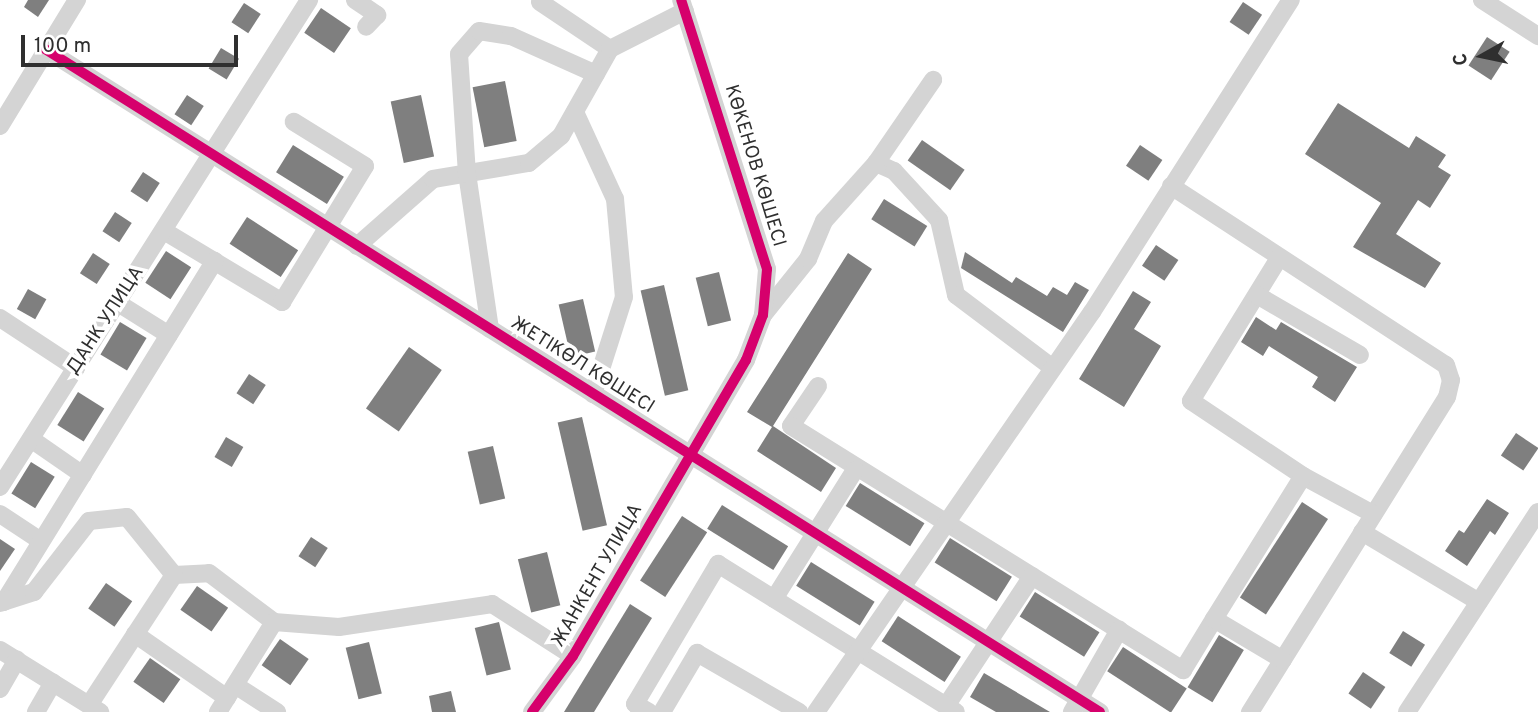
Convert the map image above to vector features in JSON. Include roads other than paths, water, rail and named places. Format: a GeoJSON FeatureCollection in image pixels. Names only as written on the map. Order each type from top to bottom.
{"type":"FeatureCollection","features":[{"type":"Feature","properties":{"kind":"street"},"geometry":{"type":"LineString","coordinates":[[0,126],[78,0]]}},
{"type":"Feature","properties":{"kind":"street","name":"ДАНК УЛИЦА"},"geometry":{"type":"LineString","coordinates":[[0,487],[309,0]]}},
{"type":"Feature","properties":{"kind":"street"},"geometry":{"type":"LineString","coordinates":[[355,0],[376,15],[366,27]]}},
{"type":"Feature","properties":{"kind":"street"},"geometry":{"type":"LineString","coordinates":[[816,712],[1053,368],[1291,0]]}},
{"type":"Feature","properties":{"kind":"street"},"geometry":{"type":"LineString","coordinates":[[1482,0],[1538,36]]}},
{"type":"Feature","properties":{"kind":"street"},"geometry":{"type":"LineString","coordinates":[[540,2],[610,49]]}},
{"type":"Feature","properties":{"kind":"street"},"geometry":{"type":"LineString","coordinates":[[357,246],[433,179],[529,163],[561,136],[610,49],[683,5]]}},
{"type":"Feature","properties":{"kind":"street","name":"КӨКЕНОВ КӨШЕСІ"},"geometry":{"type":"LineString","coordinates":[[683,5],[767,269],[763,315],[746,360],[689,454]]}},
{"type":"Feature","properties":{"kind":"street"},"geometry":{"type":"LineString","coordinates":[[490,329],[467,174],[459,54],[479,31],[511,36],[596,74]]}},
{"type":"Feature","properties":{"kind":"street","name":"ЖЕТІКӨЛ КӨШЕСІ"},"geometry":{"type":"LineString","coordinates":[[46,49],[991,644],[1076,706],[1100,712]]}},
{"type":"Feature","properties":{"kind":"street"},"geometry":{"type":"LineString","coordinates":[[763,315],[808,259],[824,221],[876,163],[933,80]]}},
{"type":"Feature","properties":{"kind":"street"},"geometry":{"type":"LineString","coordinates":[[575,112],[615,199],[624,297],[593,394]]}},
{"type":"Feature","properties":{"kind":"street"},"geometry":{"type":"LineString","coordinates":[[164,231],[282,302],[365,166],[294,122]]}},
{"type":"Feature","properties":{"kind":"street"},"geometry":{"type":"LineString","coordinates":[[876,163],[894,171],[939,220],[956,295],[1053,368]]}},
{"type":"Feature","properties":{"kind":"street"},"geometry":{"type":"LineString","coordinates":[[1171,186],[1446,365],[1451,380],[1447,397],[1250,712]]}},
{"type":"Feature","properties":{"kind":"street"},"geometry":{"type":"LineString","coordinates":[[1279,258],[1191,401],[1303,476],[1373,514]]}},
{"type":"Feature","properties":{"kind":"street"},"geometry":{"type":"LineString","coordinates":[[2,602],[215,261]]}},
{"type":"Feature","properties":{"kind":"street"},"geometry":{"type":"LineString","coordinates":[[1257,295],[1360,355]]}},
{"type":"Feature","properties":{"kind":"street"},"geometry":{"type":"LineString","coordinates":[[118,303],[169,335]]}},
{"type":"Feature","properties":{"kind":"street"},"geometry":{"type":"LineString","coordinates":[[0,318],[76,368]]}},
{"type":"Feature","properties":{"kind":"street"},"geometry":{"type":"LineString","coordinates":[[818,386],[791,426],[855,470],[946,522],[1183,670],[1303,476]]}},
{"type":"Feature","properties":{"kind":"street"},"geometry":{"type":"LineString","coordinates":[[31,439],[83,475]]}},
{"type":"Feature","properties":{"kind":"street","name":"ЖАНКЕНТ УЛИЦА"},"geometry":{"type":"LineString","coordinates":[[532,712],[573,656],[689,454]]}},
{"type":"Feature","properties":{"kind":"street"},"geometry":{"type":"LineString","coordinates":[[774,599],[855,470]]}},
{"type":"Feature","properties":{"kind":"street"},"geometry":{"type":"LineString","coordinates":[[1407,712],[1538,512]]}},
{"type":"Feature","properties":{"kind":"street"},"geometry":{"type":"LineString","coordinates":[[0,514],[41,541]]}},
{"type":"Feature","properties":{"kind":"street"},"geometry":{"type":"LineString","coordinates":[[2,602],[34,592],[89,521],[127,517],[173,575]]}},
{"type":"Feature","properties":{"kind":"street"},"geometry":{"type":"LineString","coordinates":[[1362,532],[1479,602]]}},
{"type":"Feature","properties":{"kind":"street"},"geometry":{"type":"LineString","coordinates":[[649,712],[635,704],[718,564],[951,709],[1032,576]]}},
{"type":"Feature","properties":{"kind":"street"},"geometry":{"type":"LineString","coordinates":[[173,575],[209,573],[274,622],[339,627],[492,604],[573,656]]}},
{"type":"Feature","properties":{"kind":"street"},"geometry":{"type":"LineString","coordinates":[[0,650],[95,709],[135,634],[173,575]]}},
{"type":"Feature","properties":{"kind":"street"},"geometry":{"type":"LineString","coordinates":[[1214,620],[1283,660]]}},
{"type":"Feature","properties":{"kind":"street"},"geometry":{"type":"LineString","coordinates":[[227,698],[274,622]]}},
{"type":"Feature","properties":{"kind":"street"},"geometry":{"type":"LineString","coordinates":[[1076,706],[1119,630]]}},
{"type":"Feature","properties":{"kind":"street"},"geometry":{"type":"LineString","coordinates":[[135,634],[227,698],[277,712]]}},
{"type":"Feature","properties":{"kind":"street"},"geometry":{"type":"LineString","coordinates":[[662,712],[697,653],[799,712]]}},
{"type":"Feature","properties":{"kind":"street"},"geometry":{"type":"LineString","coordinates":[[0,689],[16,660]]}},
{"type":"Feature","properties":{"kind":"street"},"geometry":{"type":"LineString","coordinates":[[36,712],[53,683]]}}]}
